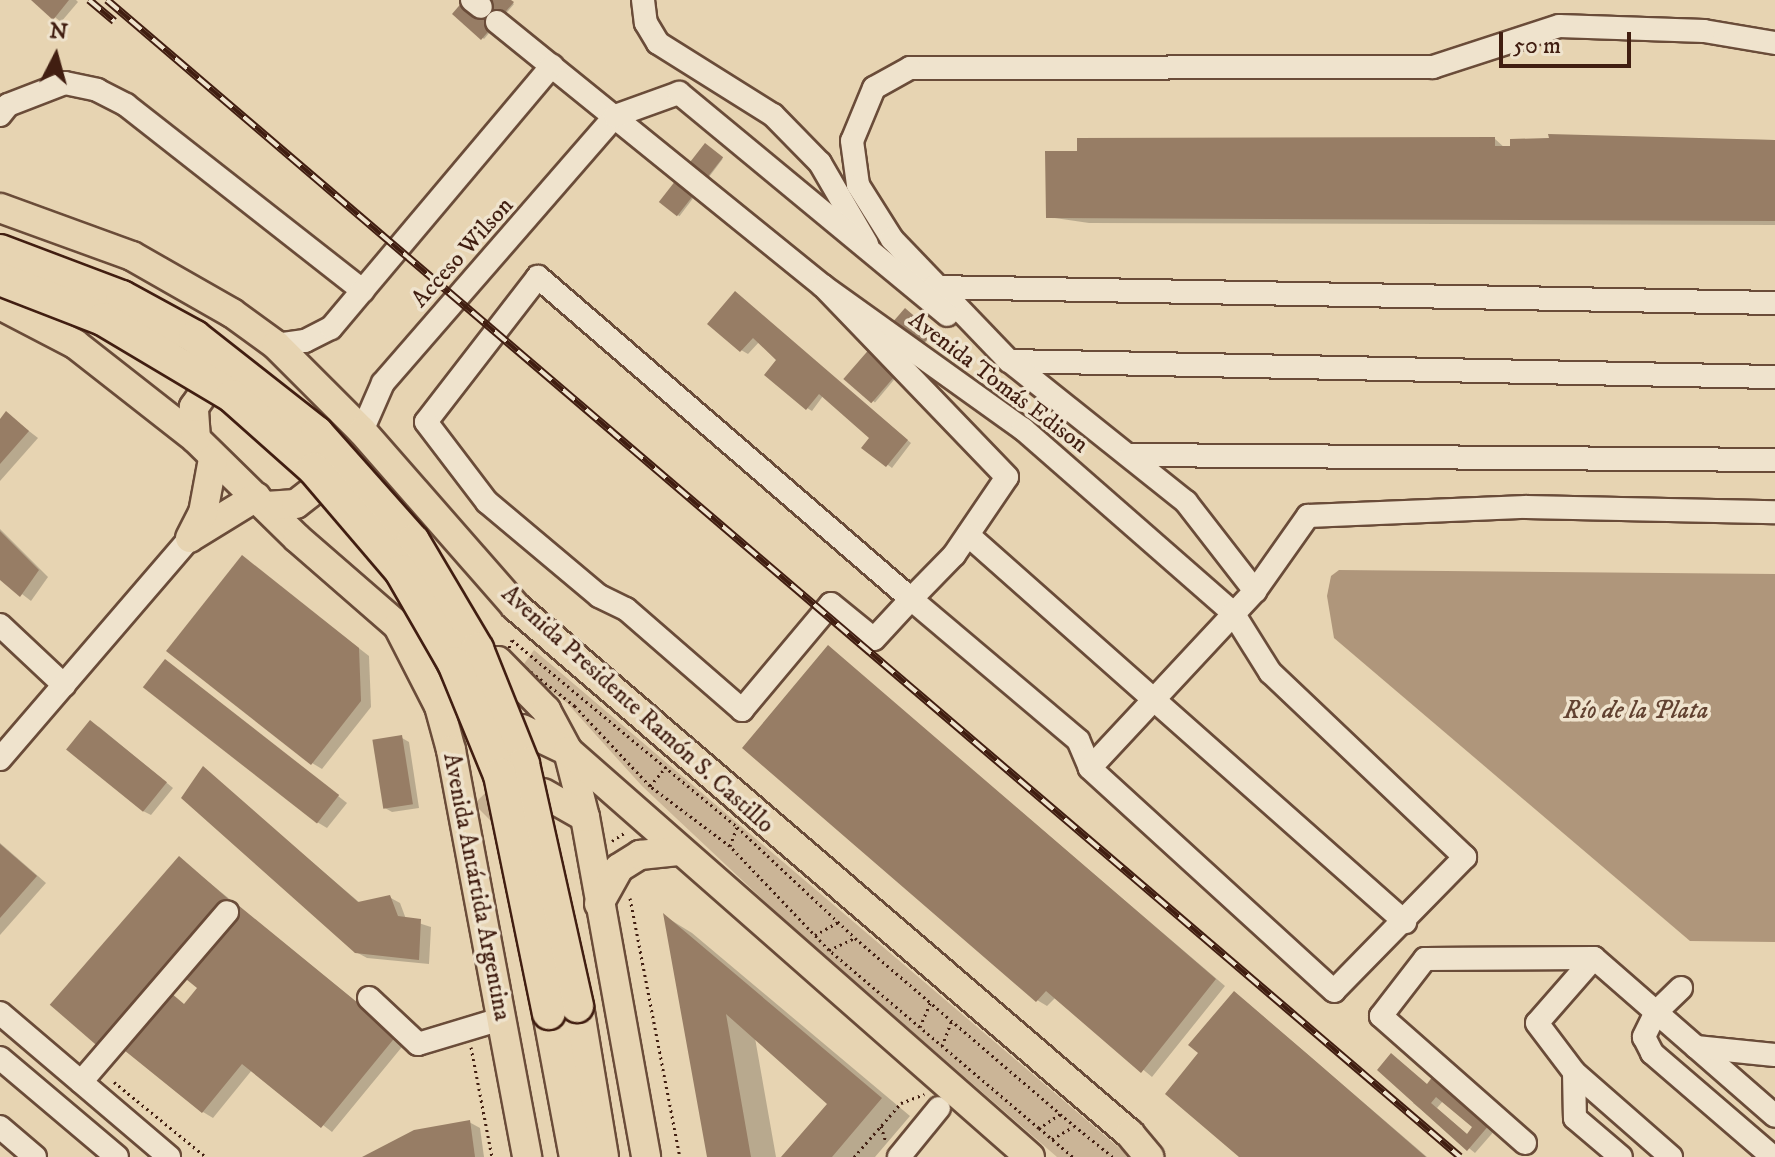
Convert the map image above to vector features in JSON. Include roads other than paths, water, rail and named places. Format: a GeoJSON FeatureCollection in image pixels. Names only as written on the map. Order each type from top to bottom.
{"type":"FeatureCollection","features":[{"type":"Feature","properties":{"kind":"highway"},"geometry":{"type":"LineString","coordinates":[[0,251],[122,297],[195,337],[317,433],[413,541],[477,649],[523,764],[563,1010]]}},
{"type":"Feature","properties":{"kind":"highway"},"geometry":{"type":"LineString","coordinates":[[0,279],[103,319],[232,396],[314,469],[401,571],[454,663],[500,775],[563,1010],[595,1152]]}},
{"type":"Feature","properties":{"kind":"main road","name":"Avenida Presidente Ramón S. Castillo"},"geometry":{"type":"LineString","coordinates":[[0,208],[132,256],[232,313],[276,345],[362,431],[527,616],[1130,1134],[1149,1157]]}},
{"type":"Feature","properties":{"kind":"main road"},"geometry":{"type":"LineString","coordinates":[[0,305],[75,344],[205,449],[261,502]]}},
{"type":"Feature","properties":{"kind":"main road"},"geometry":{"type":"LineString","coordinates":[[190,538],[203,513],[205,449],[191,424],[203,394]]}},
{"type":"Feature","properties":{"kind":"main road"},"geometry":{"type":"LineString","coordinates":[[190,538],[261,502],[296,504],[315,489]]}},
{"type":"Feature","properties":{"kind":"main road","name":"Avenida Antártida Argentina"},"geometry":{"type":"LineString","coordinates":[[261,502],[407,634],[439,706],[470,841],[527,1157]]}},
{"type":"Feature","properties":{"kind":"main road"},"geometry":{"type":"LineString","coordinates":[[498,661],[546,710],[568,751],[585,817],[646,1157]]}},
{"type":"Feature","properties":{"kind":"main road"},"geometry":{"type":"LineString","coordinates":[[522,729],[568,751],[676,851],[1030,1157]]}},
{"type":"Feature","properties":{"kind":"main road"},"geometry":{"type":"LineString","coordinates":[[543,793],[585,817]]}},
{"type":"Feature","properties":{"kind":"main road"},"geometry":{"type":"LineString","coordinates":[[470,841],[484,814]]}},
{"type":"Feature","properties":{"kind":"main road"},"geometry":{"type":"LineString","coordinates":[[599,904],[619,868],[640,855],[676,851]]}},
{"type":"Feature","properties":{"kind":"street"},"geometry":{"type":"LineString","coordinates":[[643,0],[646,23],[658,43],[773,115],[820,163],[883,267]]}},
{"type":"Feature","properties":{"kind":"street","name":"Avenida Tomás Edison"},"geometry":{"type":"LineString","coordinates":[[483,10],[823,286],[1023,429],[1233,613],[1270,672],[1465,857],[1405,922]]}},
{"type":"Feature","properties":{"kind":"street"},"geometry":{"type":"LineString","coordinates":[[1775,43],[1704,31],[1559,26],[1433,67],[910,68],[874,88],[852,141],[858,185],[892,239],[934,287],[1009,361],[1775,377]]}},
{"type":"Feature","properties":{"kind":"street","name":"Acceso Wilson"},"geometry":{"type":"LineString","coordinates":[[276,345],[305,341],[331,328],[552,66]]}},
{"type":"Feature","properties":{"kind":"street"},"geometry":{"type":"LineString","coordinates":[[3,105],[65,83],[97,90],[126,105],[363,291]]}},
{"type":"Feature","properties":{"kind":"street"},"geometry":{"type":"LineString","coordinates":[[615,116],[679,93],[883,267],[1131,455],[1186,502],[1255,591]]}},
{"type":"Feature","properties":{"kind":"street","name":"Acceso Wilson"},"geometry":{"type":"LineString","coordinates":[[362,431],[383,383],[615,116]]}},
{"type":"Feature","properties":{"kind":"street"},"geometry":{"type":"LineString","coordinates":[[823,286],[1007,477],[968,535],[911,599],[874,639],[831,604],[742,710],[626,609],[599,596],[487,502],[426,422],[538,277],[911,599],[1078,740],[1090,768],[1334,991],[1405,922],[968,535]]}},
{"type":"Feature","properties":{"kind":"street"},"geometry":{"type":"LineString","coordinates":[[934,287],[1048,293],[1775,303]]}},
{"type":"Feature","properties":{"kind":"street"},"geometry":{"type":"LineString","coordinates":[[1131,455],[1775,460]]}},
{"type":"Feature","properties":{"kind":"street"},"geometry":{"type":"LineString","coordinates":[[1090,768],[1255,591],[1308,516],[1526,507],[1775,512]]}},
{"type":"Feature","properties":{"kind":"street"},"geometry":{"type":"LineString","coordinates":[[0,759],[190,538]]}},
{"type":"Feature","properties":{"kind":"street"},"geometry":{"type":"LineString","coordinates":[[0,625],[64,685]]}},
{"type":"Feature","properties":{"kind":"street"},"geometry":{"type":"LineString","coordinates":[[81,1082],[227,912]]}},
{"type":"Feature","properties":{"kind":"street"},"geometry":{"type":"LineString","coordinates":[[1594,958],[1537,1023],[1574,1072],[1671,1157]]}},
{"type":"Feature","properties":{"kind":"street"},"geometry":{"type":"LineString","coordinates":[[1525,1143],[1381,1016],[1425,959],[1594,958],[1775,1116]]}},
{"type":"Feature","properties":{"kind":"street"},"geometry":{"type":"LineString","coordinates":[[1681,988],[1656,1012],[1644,1037],[1652,1053],[1773,1157]]}},
{"type":"Feature","properties":{"kind":"street"},"geometry":{"type":"LineString","coordinates":[[369,998],[411,1042],[501,1019]]}},
{"type":"Feature","properties":{"kind":"street"},"geometry":{"type":"LineString","coordinates":[[0,1013],[169,1157]]}},
{"type":"Feature","properties":{"kind":"street"},"geometry":{"type":"LineString","coordinates":[[1696,1047],[1775,1055]]}},
{"type":"Feature","properties":{"kind":"street"},"geometry":{"type":"LineString","coordinates":[[0,1058],[117,1157]]}},
{"type":"Feature","properties":{"kind":"street"},"geometry":{"type":"LineString","coordinates":[[1574,1072],[1575,1118],[1621,1157]]}},
{"type":"Feature","properties":{"kind":"street"},"geometry":{"type":"LineString","coordinates":[[899,1157],[939,1108]]}},
{"type":"Feature","properties":{"kind":"street"},"geometry":{"type":"LineString","coordinates":[[0,1127],[35,1157]]}},
{"type":"Feature","properties":{"kind":"water","name":"Río de la Plata"},"geometry":{"type":"Polygon","coordinates":[[[1339,570],[1775,574],[1775,942],[1690,941],[1334,638],[1327,596],[1331,576],[1339,570]]]}},
{"type":"Feature","properties":{"kind":"tunnel"},"geometry":{"type":"LineString","coordinates":[[484,814],[498,800],[522,792]]}},
{"type":"Feature","properties":{"kind":"railway"},"geometry":{"type":"LineString","coordinates":[[89,0],[114,21]]}},
{"type":"Feature","properties":{"kind":"railway"},"geometry":{"type":"LineString","coordinates":[[107,0],[1460,1157]]}}]}
